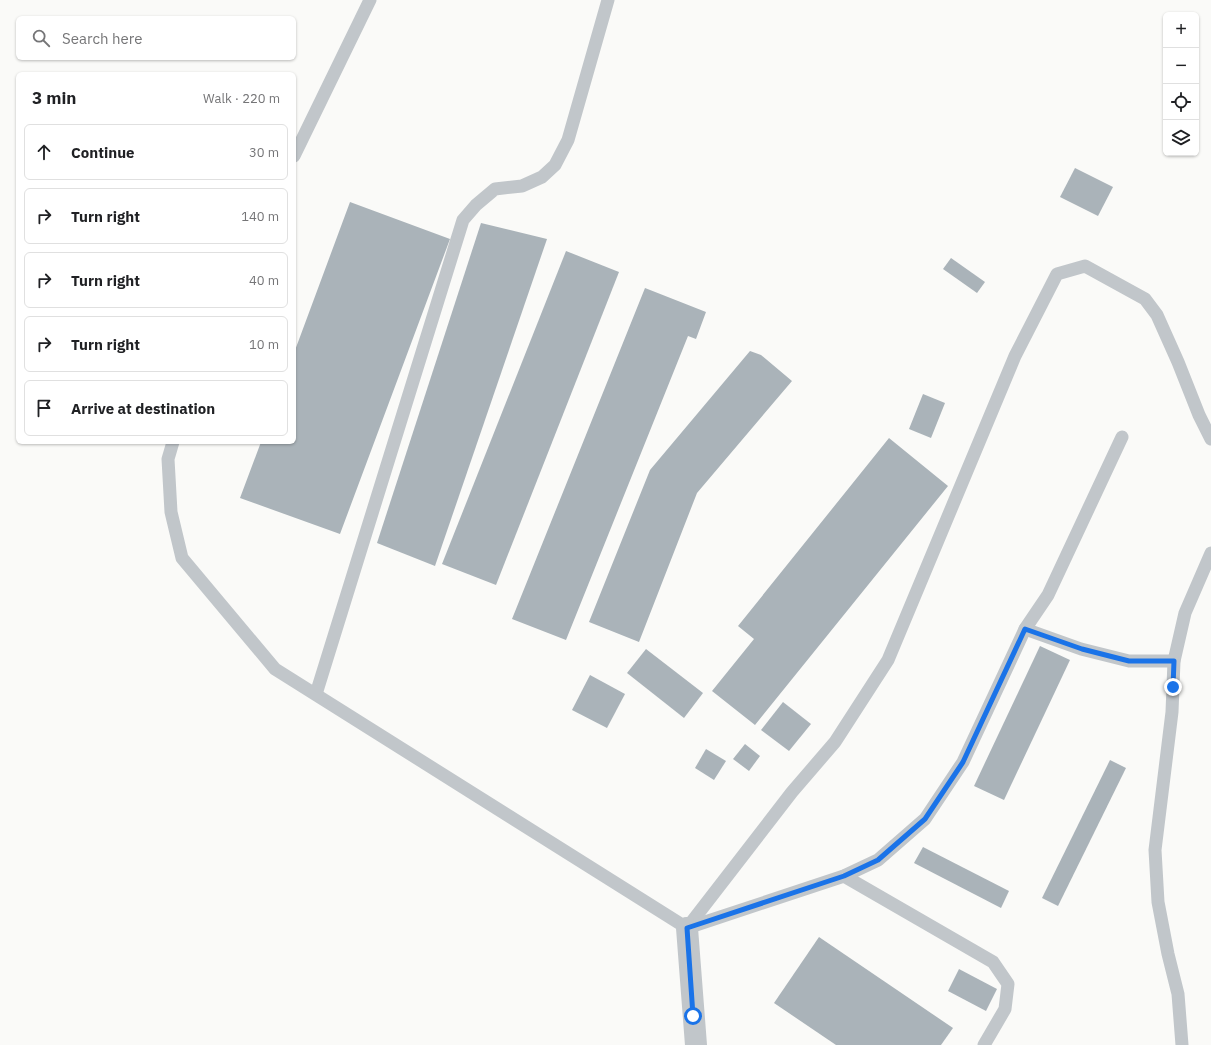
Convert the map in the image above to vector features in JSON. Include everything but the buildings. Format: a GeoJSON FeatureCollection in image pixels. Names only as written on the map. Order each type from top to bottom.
{"type":"FeatureCollection","features":[{"type":"Feature","properties":{"kind":"street"},"geometry":{"type":"LineString","coordinates":[[687,928],[696,1045]]}},
{"type":"Feature","properties":{"kind":"lane"},"geometry":{"type":"LineString","coordinates":[[296,152],[370,0]]}},
{"type":"Feature","properties":{"kind":"lane"},"geometry":{"type":"LineString","coordinates":[[316,694],[463,220],[476,205],[495,189],[522,186],[542,177],[555,165],[568,140],[608,0]]}},
{"type":"Feature","properties":{"kind":"lane"},"geometry":{"type":"LineString","coordinates":[[687,928],[792,792],[835,742],[888,660],[1015,356],[1057,274],[1085,266],[1145,299],[1156,315],[1178,362],[1198,415],[1211,439]]}},
{"type":"Feature","properties":{"kind":"lane"},"geometry":{"type":"LineString","coordinates":[[687,928],[844,876],[878,860],[925,819],[963,762],[1025,629],[1048,595],[1122,437]]}},
{"type":"Feature","properties":{"kind":"lane"},"geometry":{"type":"LineString","coordinates":[[172,444],[168,459],[171,512],[182,558],[275,668],[687,928]]}},
{"type":"Feature","properties":{"kind":"lane"},"geometry":{"type":"LineString","coordinates":[[1182,1045],[1178,994],[1168,954],[1158,902],[1155,850],[1172,712],[1174,661],[1185,613],[1211,553]]}},
{"type":"Feature","properties":{"kind":"lane"},"geometry":{"type":"LineString","coordinates":[[1025,629],[1082,649],[1129,661],[1174,661]]}},
{"type":"Feature","properties":{"kind":"lane"},"geometry":{"type":"LineString","coordinates":[[844,876],[993,962],[1008,984],[1005,1009],[984,1045]]}},
{"type":"Feature","properties":{"kind":"route"},"geometry":{"type":"LineString","coordinates":[[693,1016],[687,928],[844,876],[878,860],[925,819],[963,762],[1025,629],[1082,649],[1129,661],[1174,661],[1173,687]]}}]}
